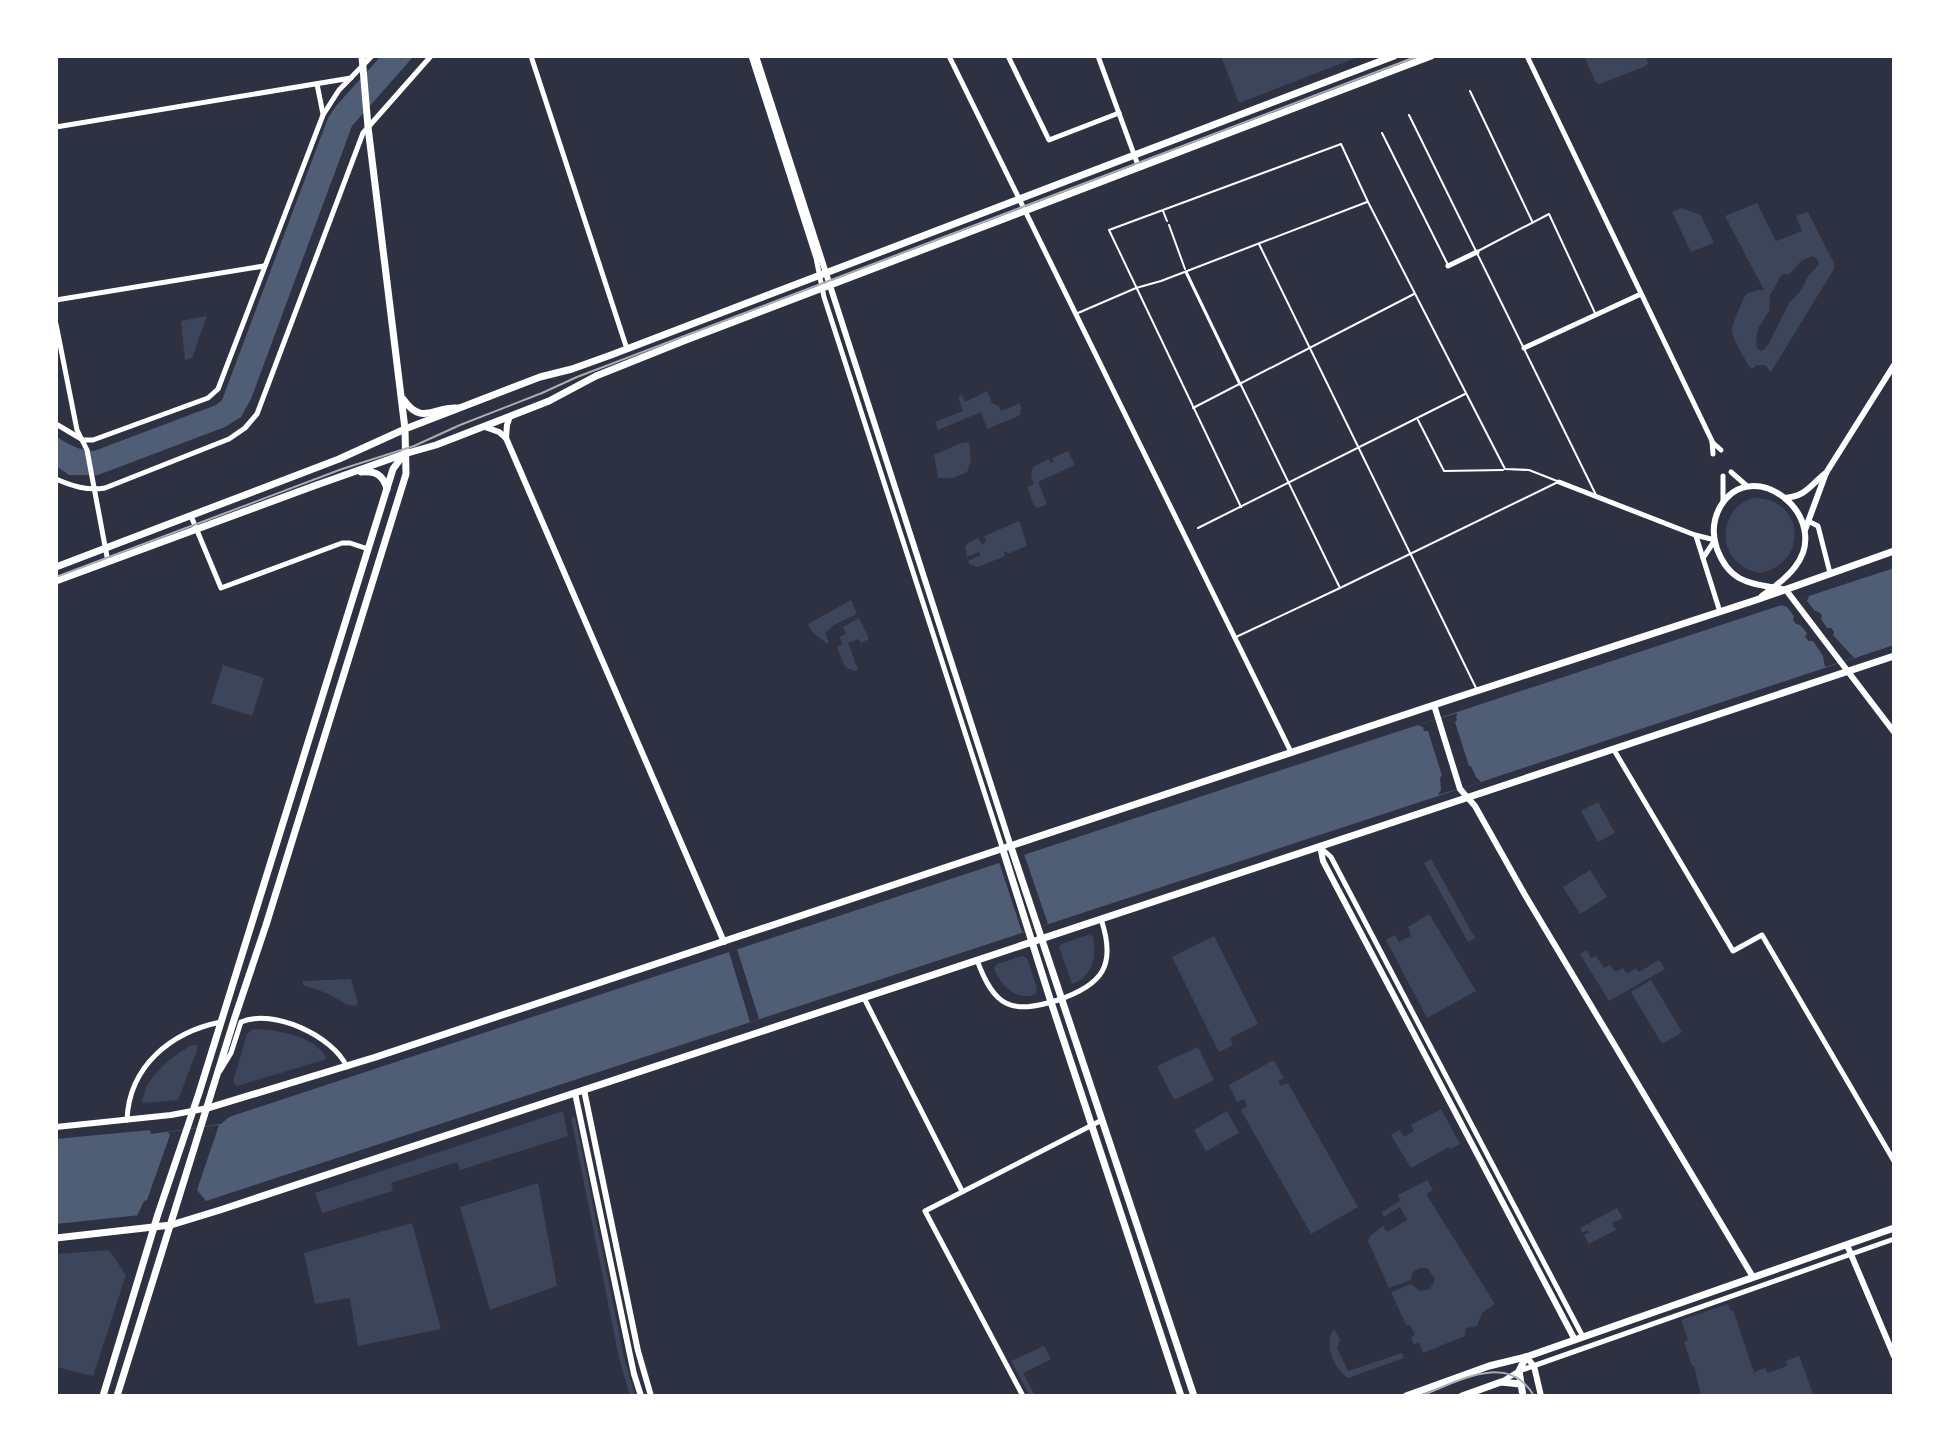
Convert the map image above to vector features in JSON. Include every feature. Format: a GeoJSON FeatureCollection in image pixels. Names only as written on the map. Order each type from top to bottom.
{"type":"FeatureCollection","features":[{"type":"Feature","properties":{"kind":"main road"},"geometry":{"type":"LineString","coordinates":[[117,1396],[406,474],[402,398],[362,56]]}},
{"type":"Feature","properties":{"kind":"main road"},"geometry":{"type":"LineString","coordinates":[[56,581],[350,473],[436,445],[549,401],[596,376],[827,288],[1134,155],[1394,56]]}},
{"type":"Feature","properties":{"kind":"main road"},"geometry":{"type":"LineString","coordinates":[[56,567],[339,459],[436,416],[540,377],[627,349],[823,274],[1139,168],[1431,56]]}},
{"type":"Feature","properties":{"kind":"main road"},"geometry":{"type":"LineString","coordinates":[[402,398],[419,414],[429,415],[446,408],[457,408]]}},
{"type":"Feature","properties":{"kind":"main road"},"geometry":{"type":"LineString","coordinates":[[103,1396],[393,469],[404,454]]}},
{"type":"Feature","properties":{"kind":"main road"},"geometry":{"type":"LineString","coordinates":[[350,473],[375,472],[383,477],[387,489]]}},
{"type":"Feature","properties":{"kind":"main road"},"geometry":{"type":"LineString","coordinates":[[208,1108],[347,1067],[1786,590],[1894,551]]}},
{"type":"Feature","properties":{"kind":"main road"},"geometry":{"type":"LineString","coordinates":[[56,1238],[171,1225],[286,1189],[1894,656]]}},
{"type":"Feature","properties":{"kind":"main road"},"geometry":{"type":"LineString","coordinates":[[1007,848],[1015,857],[1043,938],[1194,1396]]}},
{"type":"Feature","properties":{"kind":"main road"},"geometry":{"type":"LineString","coordinates":[[1007,848],[1006,860],[1028,930],[1181,1396]]}},
{"type":"Feature","properties":{"kind":"main road"},"geometry":{"type":"LineString","coordinates":[[1406,1396],[1894,1228]]}},
{"type":"Feature","properties":{"kind":"main road"},"geometry":{"type":"LineString","coordinates":[[1523,1396],[1519,1371],[1526,1357]]}},
{"type":"Feature","properties":{"kind":"main road"},"geometry":{"type":"LineString","coordinates":[[1462,1396],[1501,1382],[1520,1384]]}},
{"type":"Feature","properties":{"kind":"street"},"geometry":{"type":"LineString","coordinates":[[56,424],[83,440],[93,440],[214,394],[323,115],[331,101],[372,56]]}},
{"type":"Feature","properties":{"kind":"street"},"geometry":{"type":"LineString","coordinates":[[56,479],[93,490],[105,488],[229,439],[245,428],[257,414],[363,133],[431,56]]}},
{"type":"Feature","properties":{"kind":"street"},"geometry":{"type":"LineString","coordinates":[[531,56],[627,349]]}},
{"type":"Feature","properties":{"kind":"street"},"geometry":{"type":"LineString","coordinates":[[753,56],[1007,848]]}},
{"type":"Feature","properties":{"kind":"street"},"geometry":{"type":"LineString","coordinates":[[949,56],[1292,753]]}},
{"type":"Feature","properties":{"kind":"street"},"geometry":{"type":"LineString","coordinates":[[1008,56],[1049,140],[1119,113]]}},
{"type":"Feature","properties":{"kind":"street"},"geometry":{"type":"LineString","coordinates":[[1098,56],[1139,168]]}},
{"type":"Feature","properties":{"kind":"street"},"geometry":{"type":"LineString","coordinates":[[1527,56],[1712,441],[1721,450]]}},
{"type":"Feature","properties":{"kind":"street"},"geometry":{"type":"LineString","coordinates":[[56,127],[351,78]]}},
{"type":"Feature","properties":{"kind":"street"},"geometry":{"type":"LineString","coordinates":[[317,84],[323,115]]}},
{"type":"Feature","properties":{"kind":"street"},"geometry":{"type":"LineString","coordinates":[[1448,266],[1477,252]]}},
{"type":"Feature","properties":{"kind":"street"},"geometry":{"type":"LineString","coordinates":[[56,300],[264,266]]}},
{"type":"Feature","properties":{"kind":"street"},"geometry":{"type":"LineString","coordinates":[[1186,272],[1240,384]]}},
{"type":"Feature","properties":{"kind":"street"},"geometry":{"type":"LineString","coordinates":[[1524,348],[1641,294]]}},
{"type":"Feature","properties":{"kind":"street"},"geometry":{"type":"LineString","coordinates":[[56,324],[77,430],[87,450],[108,562]]}},
{"type":"Feature","properties":{"kind":"street"},"geometry":{"type":"LineString","coordinates":[[1756,600],[1795,567],[1826,473],[1894,365]]}},
{"type":"Feature","properties":{"kind":"street"},"geometry":{"type":"LineString","coordinates":[[510,416],[506,438],[724,942]]}},
{"type":"Feature","properties":{"kind":"street"},"geometry":{"type":"LineString","coordinates":[[483,426],[494,429],[506,438]]}},
{"type":"Feature","properties":{"kind":"street"},"geometry":{"type":"LineString","coordinates":[[1712,441],[1713,454]]}},
{"type":"Feature","properties":{"kind":"street"},"geometry":{"type":"LineString","coordinates":[[1731,472],[1747,486]]}},
{"type":"Feature","properties":{"kind":"street"},"geometry":{"type":"LineString","coordinates":[[1785,498],[1804,494],[1826,473]]}},
{"type":"Feature","properties":{"kind":"street"},"geometry":{"type":"LineString","coordinates":[[1723,476],[1723,503]]}},
{"type":"Feature","properties":{"kind":"street"},"geometry":{"type":"LineString","coordinates":[[1559,482],[1715,540]]}},
{"type":"Feature","properties":{"kind":"street"},"geometry":{"type":"LineString","coordinates":[[1805,531],[1795,507],[1785,498],[1757,486],[1734,491],[1723,503],[1714,521],[1715,540],[1723,560],[1734,574],[1748,583],[1786,590],[1894,732]]}},
{"type":"Feature","properties":{"kind":"street"},"geometry":{"type":"LineString","coordinates":[[191,516],[221,588],[342,543],[368,549]]}},
{"type":"Feature","properties":{"kind":"street"},"geometry":{"type":"LineString","coordinates":[[1808,521],[1818,526],[1830,573]]}},
{"type":"Feature","properties":{"kind":"street"},"geometry":{"type":"LineString","coordinates":[[1695,535],[1720,612]]}},
{"type":"Feature","properties":{"kind":"street"},"geometry":{"type":"LineString","coordinates":[[1703,558],[1715,540]]}},
{"type":"Feature","properties":{"kind":"street"},"geometry":{"type":"LineString","coordinates":[[1434,705],[1460,789],[1475,806],[1753,1277]]}},
{"type":"Feature","properties":{"kind":"street"},"geometry":{"type":"LineString","coordinates":[[1614,750],[1733,951],[1762,935],[1894,1161]]}},
{"type":"Feature","properties":{"kind":"street"},"geometry":{"type":"LineString","coordinates":[[1320,846],[1323,861],[1579,1338]]}},
{"type":"Feature","properties":{"kind":"street"},"geometry":{"type":"LineString","coordinates":[[977,960],[987,986],[1006,1004],[1028,1007],[1051,1002],[1086,989],[1101,974],[1107,945],[1101,919]]}},
{"type":"Feature","properties":{"kind":"street"},"geometry":{"type":"LineString","coordinates":[[864,998],[962,1191]]}},
{"type":"Feature","properties":{"kind":"street"},"geometry":{"type":"LineString","coordinates":[[218,1076],[231,1053],[241,1022],[249,1019],[273,1021],[306,1031],[331,1045],[342,1056],[347,1067]]}},
{"type":"Feature","properties":{"kind":"street"},"geometry":{"type":"LineString","coordinates":[[127,1120],[129,1098],[137,1080],[157,1055],[177,1037],[221,1022]]}},
{"type":"Feature","properties":{"kind":"street"},"geometry":{"type":"LineString","coordinates":[[579,1091],[630,1355],[641,1396]]}},
{"type":"Feature","properties":{"kind":"street"},"geometry":{"type":"LineString","coordinates":[[579,1091],[651,1396]]}},
{"type":"Feature","properties":{"kind":"street"},"geometry":{"type":"LineString","coordinates":[[56,1127],[208,1108]]}},
{"type":"Feature","properties":{"kind":"street"},"geometry":{"type":"LineString","coordinates":[[1023,1396],[925,1211],[1103,1120]]}},
{"type":"Feature","properties":{"kind":"street"},"geometry":{"type":"LineString","coordinates":[[1501,1382],[1519,1371],[1894,1239]]}},
{"type":"Feature","properties":{"kind":"street"},"geometry":{"type":"LineString","coordinates":[[1847,1245],[1894,1356]]}},
{"type":"Feature","properties":{"kind":"street"},"geometry":{"type":"LineString","coordinates":[[1526,1357],[1534,1366],[1541,1396]]}},
{"type":"Feature","properties":{"kind":"lane"},"geometry":{"type":"LineString","coordinates":[[1470,91],[1532,222]]}},
{"type":"Feature","properties":{"kind":"lane"},"geometry":{"type":"LineString","coordinates":[[1409,115],[1597,496]]}},
{"type":"Feature","properties":{"kind":"lane"},"geometry":{"type":"LineString","coordinates":[[1382,133],[1448,266]]}},
{"type":"Feature","properties":{"kind":"lane"},"geometry":{"type":"LineString","coordinates":[[1241,507],[1109,230],[1341,144],[1505,469]]}},
{"type":"Feature","properties":{"kind":"lane"},"geometry":{"type":"LineString","coordinates":[[1076,314],[1136,288],[1368,202]]}},
{"type":"Feature","properties":{"kind":"lane"},"geometry":{"type":"LineString","coordinates":[[1163,210],[1186,272]]}},
{"type":"Feature","properties":{"kind":"lane"},"geometry":{"type":"LineString","coordinates":[[1477,252],[1549,214],[1596,314]]}},
{"type":"Feature","properties":{"kind":"lane"},"geometry":{"type":"LineString","coordinates":[[1259,244],[1477,691]]}},
{"type":"Feature","properties":{"kind":"lane"},"geometry":{"type":"LineString","coordinates":[[1193,408],[1415,293]]}},
{"type":"Feature","properties":{"kind":"lane"},"geometry":{"type":"LineString","coordinates":[[1240,384],[1340,588]]}},
{"type":"Feature","properties":{"kind":"lane"},"geometry":{"type":"LineString","coordinates":[[1198,528],[1466,393]]}},
{"type":"Feature","properties":{"kind":"lane"},"geometry":{"type":"LineString","coordinates":[[1418,418],[1444,471],[1529,470],[1559,482]]}},
{"type":"Feature","properties":{"kind":"lane"},"geometry":{"type":"LineString","coordinates":[[1235,637],[1559,482]]}},
{"type":"Feature","properties":{"kind":"shaded area"},"geometry":{"type":"Polygon","coordinates":[[[381,56],[414,56],[352,126],[251,399],[241,417],[225,427],[98,475],[69,475],[56,466],[56,436],[83,450],[94,451],[216,405],[222,400],[328,118],[381,56]]]}},
{"type":"Feature","properties":{"kind":"shaded area"},"geometry":{"type":"Polygon","coordinates":[[[1221,56],[1361,56],[1239,103],[1221,56]]]}},
{"type":"Feature","properties":{"kind":"shaded area"},"geometry":{"type":"Polygon","coordinates":[[[1584,56],[1646,56],[1648,63],[1600,84],[1596,83],[1584,56]]]}},
{"type":"Feature","properties":{"kind":"shaded area"},"geometry":{"type":"Polygon","coordinates":[[[1757,203],[1776,241],[1802,231],[1796,216],[1808,212],[1834,263],[1834,269],[1771,372],[1765,365],[1749,367],[1733,335],[1734,323],[1746,294],[1764,290],[1725,216],[1757,203]],[[1812,256],[1801,261],[1790,274],[1782,274],[1770,295],[1769,311],[1759,327],[1757,348],[1762,351],[1768,345],[1789,303],[1819,264],[1812,256]]]}},
{"type":"Feature","properties":{"kind":"shaded area"},"geometry":{"type":"Polygon","coordinates":[[[1682,208],[1701,215],[1714,243],[1691,252],[1672,212],[1682,208]]]}},
{"type":"Feature","properties":{"kind":"shaded area"},"geometry":{"type":"Polygon","coordinates":[[[207,316],[192,358],[185,360],[181,321],[207,316]]]}},
{"type":"Feature","properties":{"kind":"shaded area"},"geometry":{"type":"Polygon","coordinates":[[[987,391],[992,403],[999,406],[1001,411],[1021,403],[1021,415],[987,429],[981,412],[938,430],[935,422],[963,411],[958,397],[962,395],[965,402],[987,391]]]}},
{"type":"Feature","properties":{"kind":"shaded area"},"geometry":{"type":"Polygon","coordinates":[[[969,442],[971,461],[967,472],[953,478],[938,478],[934,455],[969,442]]]}},
{"type":"Feature","properties":{"kind":"shaded area"},"geometry":{"type":"Polygon","coordinates":[[[1068,451],[1075,465],[1038,482],[1047,504],[1038,508],[1034,506],[1027,487],[1034,484],[1031,475],[1033,467],[1049,459],[1051,463],[1054,461],[1052,458],[1068,451]]]}},
{"type":"Feature","properties":{"kind":"shaded area"},"geometry":{"type":"Polygon","coordinates":[[[1755,498],[1772,501],[1784,509],[1795,532],[1787,557],[1776,567],[1760,573],[1751,571],[1733,558],[1726,538],[1730,517],[1744,502],[1755,498]]]}},
{"type":"Feature","properties":{"kind":"shaded area"},"geometry":{"type":"Polygon","coordinates":[[[1019,521],[1026,546],[1008,554],[1006,551],[1005,556],[978,567],[970,564],[968,561],[981,555],[979,552],[967,557],[965,547],[968,543],[978,538],[982,545],[986,542],[984,536],[1019,521]]]}},
{"type":"Feature","properties":{"kind":"shaded area"},"geometry":{"type":"Polygon","coordinates":[[[1894,568],[1894,645],[206,1201],[159,1213],[56,1224],[56,1139],[150,1130],[151,1134],[221,1124],[229,1117],[1894,568]]]}},
{"type":"Feature","properties":{"kind":"shaded area"},"geometry":{"type":"Polygon","coordinates":[[[851,600],[857,614],[825,633],[829,643],[812,632],[808,624],[851,600]]]}},
{"type":"Feature","properties":{"kind":"shaded area"},"geometry":{"type":"Polygon","coordinates":[[[859,618],[869,639],[861,643],[858,639],[848,643],[858,670],[855,671],[845,667],[837,647],[842,644],[840,637],[846,634],[843,627],[859,618]]]}},
{"type":"Feature","properties":{"kind":"shaded area"},"geometry":{"type":"Polygon","coordinates":[[[223,665],[264,678],[252,716],[211,703],[223,665]]]}},
{"type":"Feature","properties":{"kind":"shaded area"},"geometry":{"type":"Polygon","coordinates":[[[1598,802],[1615,833],[1598,842],[1581,811],[1598,802]]]}},
{"type":"Feature","properties":{"kind":"shaded area"},"geometry":{"type":"Polygon","coordinates":[[[1431,859],[1475,938],[1468,942],[1424,863],[1431,859]]]}},
{"type":"Feature","properties":{"kind":"shaded area"},"geometry":{"type":"Polygon","coordinates":[[[1590,870],[1607,897],[1580,914],[1563,887],[1590,870]]]}},
{"type":"Feature","properties":{"kind":"shaded area"},"geometry":{"type":"Polygon","coordinates":[[[1429,914],[1476,991],[1427,1018],[1386,940],[1395,935],[1399,942],[1411,936],[1408,927],[1429,914]]]}},
{"type":"Feature","properties":{"kind":"shaded area"},"geometry":{"type":"Polygon","coordinates":[[[1088,935],[1093,936],[1092,965],[1084,977],[1072,984],[1059,947],[1088,935]]]}},
{"type":"Feature","properties":{"kind":"shaded area"},"geometry":{"type":"Polygon","coordinates":[[[1214,936],[1258,1024],[1230,1038],[1233,1045],[1219,1052],[1172,957],[1214,936]]]}},
{"type":"Feature","properties":{"kind":"shaded area"},"geometry":{"type":"Polygon","coordinates":[[[1587,950],[1591,958],[1596,956],[1604,968],[1610,965],[1615,972],[1623,968],[1627,974],[1636,968],[1639,972],[1659,960],[1665,969],[1609,1001],[1580,954],[1587,950]]]}},
{"type":"Feature","properties":{"kind":"shaded area"},"geometry":{"type":"Polygon","coordinates":[[[1022,956],[1027,958],[1037,988],[1036,994],[1029,996],[1010,991],[1000,981],[994,968],[997,964],[1022,956]]]}},
{"type":"Feature","properties":{"kind":"shaded area"},"geometry":{"type":"Polygon","coordinates":[[[351,979],[358,1003],[355,1006],[303,985],[303,981],[351,979]]]}},
{"type":"Feature","properties":{"kind":"shaded area"},"geometry":{"type":"Polygon","coordinates":[[[1651,980],[1682,1032],[1662,1044],[1631,992],[1651,980]]]}},
{"type":"Feature","properties":{"kind":"shaded area"},"geometry":{"type":"Polygon","coordinates":[[[253,1029],[283,1032],[304,1039],[321,1050],[326,1058],[237,1086],[234,1078],[247,1034],[253,1029]]]}},
{"type":"Feature","properties":{"kind":"shaded area"},"geometry":{"type":"Polygon","coordinates":[[[192,1045],[198,1048],[178,1100],[142,1103],[153,1077],[192,1045]]]}},
{"type":"Feature","properties":{"kind":"shaded area"},"geometry":{"type":"Polygon","coordinates":[[[1198,1047],[1214,1080],[1174,1100],[1157,1066],[1198,1047]]]}},
{"type":"Feature","properties":{"kind":"shaded area"},"geometry":{"type":"Polygon","coordinates":[[[1274,1060],[1284,1078],[1278,1081],[1281,1086],[1288,1083],[1358,1207],[1311,1234],[1241,1110],[1247,1106],[1244,1099],[1237,1102],[1229,1085],[1274,1060]]]}},
{"type":"Feature","properties":{"kind":"shaded area"},"geometry":{"type":"Polygon","coordinates":[[[1441,1109],[1460,1144],[1411,1168],[1391,1135],[1399,1130],[1404,1137],[1414,1131],[1411,1125],[1441,1109]]]}},
{"type":"Feature","properties":{"kind":"shaded area"},"geometry":{"type":"Polygon","coordinates":[[[563,1111],[568,1136],[460,1170],[457,1162],[391,1183],[393,1191],[322,1213],[315,1193],[563,1111]]]}},
{"type":"Feature","properties":{"kind":"shaded area"},"geometry":{"type":"Polygon","coordinates":[[[1227,1111],[1239,1133],[1206,1151],[1194,1130],[1227,1111]]]}},
{"type":"Feature","properties":{"kind":"shaded area"},"geometry":{"type":"Polygon","coordinates":[[[575,1117],[624,1357],[635,1396],[630,1396],[619,1358],[571,1118],[575,1117]]]}},
{"type":"Feature","properties":{"kind":"shaded area"},"geometry":{"type":"Polygon","coordinates":[[[1427,1180],[1433,1190],[1426,1194],[1495,1304],[1482,1313],[1477,1326],[1466,1328],[1465,1336],[1423,1353],[1419,1343],[1414,1344],[1411,1338],[1415,1334],[1410,1325],[1406,1325],[1391,1292],[1411,1284],[1420,1291],[1430,1289],[1435,1279],[1427,1268],[1419,1268],[1412,1273],[1411,1280],[1389,1288],[1368,1241],[1383,1226],[1387,1232],[1407,1220],[1400,1207],[1384,1217],[1382,1212],[1400,1201],[1398,1195],[1427,1180]]]}},
{"type":"Feature","properties":{"kind":"shaded area"},"geometry":{"type":"Polygon","coordinates":[[[538,1183],[557,1286],[490,1310],[460,1207],[538,1183]]]}},
{"type":"Feature","properties":{"kind":"shaded area"},"geometry":{"type":"Polygon","coordinates":[[[1617,1208],[1623,1218],[1612,1223],[1616,1230],[1589,1244],[1584,1235],[1588,1230],[1582,1233],[1580,1228],[1617,1208]]]}},
{"type":"Feature","properties":{"kind":"shaded area"},"geometry":{"type":"Polygon","coordinates":[[[412,1223],[441,1329],[358,1346],[350,1298],[315,1304],[304,1253],[412,1223]]]}},
{"type":"Feature","properties":{"kind":"shaded area"},"geometry":{"type":"Polygon","coordinates":[[[109,1250],[126,1275],[93,1376],[56,1367],[56,1254],[109,1250]]]}},
{"type":"Feature","properties":{"kind":"shaded area"},"geometry":{"type":"Polygon","coordinates":[[[1728,1304],[1733,1310],[1754,1372],[1765,1368],[1768,1373],[1787,1366],[1786,1361],[1799,1356],[1814,1396],[1701,1396],[1684,1342],[1688,1340],[1681,1320],[1728,1304]]]}},
{"type":"Feature","properties":{"kind":"shaded area"},"geometry":{"type":"Polygon","coordinates":[[[1334,1329],[1340,1340],[1337,1348],[1348,1371],[1402,1353],[1404,1358],[1348,1378],[1338,1369],[1330,1348],[1334,1329]]]}},
{"type":"Feature","properties":{"kind":"shaded area"},"geometry":{"type":"Polygon","coordinates":[[[1044,1346],[1051,1359],[1023,1373],[1035,1396],[1030,1396],[1011,1361],[1044,1346]]]}},
{"type":"Feature","properties":{"kind":"pier"},"geometry":{"type":"Polygon","coordinates":[[[1809,596],[1807,601],[1822,615],[1827,628],[1831,628],[1833,635],[1854,658],[1825,667],[1823,656],[1813,641],[1805,637],[1807,633],[1796,624],[1787,607],[1781,605],[1809,596]]]}},
{"type":"Feature","properties":{"kind":"pier"},"geometry":{"type":"Polygon","coordinates":[[[1458,713],[1455,722],[1469,766],[1481,782],[1438,795],[1442,776],[1428,731],[1417,725],[1458,713]]]}},
{"type":"Feature","properties":{"kind":"pier"},"geometry":{"type":"Polygon","coordinates":[[[1024,854],[1048,924],[1022,932],[999,862],[1024,854]]]}},
{"type":"Feature","properties":{"kind":"pier"},"geometry":{"type":"Polygon","coordinates":[[[737,949],[759,1019],[750,1022],[729,952],[737,949]]]}},
{"type":"Feature","properties":{"kind":"pier"},"geometry":{"type":"Polygon","coordinates":[[[219,1125],[197,1190],[206,1201],[137,1216],[147,1200],[170,1135],[168,1132],[219,1125]]]}},
{"type":"Feature","properties":{"kind":"tram line"},"geometry":{"type":"LineString","coordinates":[[56,577],[342,469],[414,446],[577,377],[1418,56]]}},
{"type":"Feature","properties":{"kind":"tram line"},"geometry":{"type":"LineString","coordinates":[[1420,1396],[1465,1378],[1496,1372],[1523,1382],[1534,1396]]}}]}
